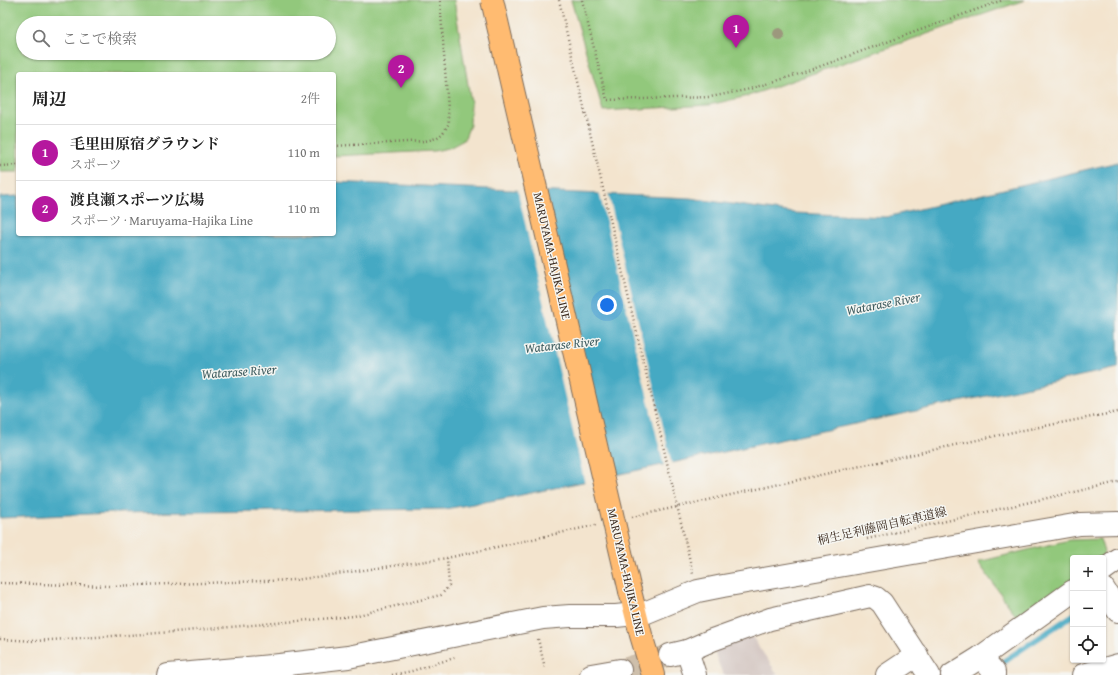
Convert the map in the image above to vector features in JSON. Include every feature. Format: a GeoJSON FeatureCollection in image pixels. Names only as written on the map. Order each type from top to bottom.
{"type":"FeatureCollection","features":[{"type":"Feature","properties":{"kind":"main road","name":"MARUYAMA-HAJIKA LINE"},"geometry":{"type":"LineString","coordinates":[[492,0],[635,614],[654,675]]}},
{"type":"Feature","properties":{"kind":"street"},"geometry":{"type":"LineString","coordinates":[[168,675],[271,666],[348,657],[543,618],[635,614],[647,612],[698,591],[723,586],[1080,524],[1118,523]]}},
{"type":"Feature","properties":{"kind":"street"},"geometry":{"type":"LineString","coordinates":[[1106,568],[1118,559]]}},
{"type":"Feature","properties":{"kind":"street"},"geometry":{"type":"LineString","coordinates":[[1105,591],[1118,611]]}},
{"type":"Feature","properties":{"kind":"street"},"geometry":{"type":"LineString","coordinates":[[952,675],[981,657],[1070,593]]}},
{"type":"Feature","properties":{"kind":"street"},"geometry":{"type":"LineString","coordinates":[[695,675],[679,653],[770,619],[870,596],[876,598],[882,603],[930,675]]}},
{"type":"Feature","properties":{"kind":"street"},"geometry":{"type":"LineString","coordinates":[[887,675],[917,655]]}},
{"type":"Feature","properties":{"kind":"street"},"geometry":{"type":"LineString","coordinates":[[981,657],[994,672],[994,675]]}},
{"type":"Feature","properties":{"kind":"street"},"geometry":{"type":"LineString","coordinates":[[1083,675],[1118,665]]}},
{"type":"Feature","properties":{"kind":"path"},"geometry":{"type":"LineString","coordinates":[[336,146],[424,141],[436,139],[444,133],[449,123],[440,0]]}},
{"type":"Feature","properties":{"kind":"path"},"geometry":{"type":"LineString","coordinates":[[559,0],[693,574]]}},
{"type":"Feature","properties":{"kind":"path"},"geometry":{"type":"LineString","coordinates":[[582,0],[607,100],[710,97],[746,90],[807,71],[1003,0]]}},
{"type":"Feature","properties":{"kind":"path"},"geometry":{"type":"LineString","coordinates":[[0,166],[16,165]]}},
{"type":"Feature","properties":{"kind":"path"},"geometry":{"type":"LineString","coordinates":[[625,518],[1013,432],[1118,412]]}},
{"type":"Feature","properties":{"kind":"path","name":"桐生足利藤岡自転車道線"},"geometry":{"type":"LineString","coordinates":[[864,540],[1118,482]]}},
{"type":"Feature","properties":{"kind":"path"},"geometry":{"type":"LineString","coordinates":[[0,583],[110,586],[295,580],[447,558],[602,524]]}},
{"type":"Feature","properties":{"kind":"path"},"geometry":{"type":"LineString","coordinates":[[0,639],[35,641],[174,632],[354,616],[441,595],[449,586],[447,558]]}},
{"type":"Feature","properties":{"kind":"path"},"geometry":{"type":"LineString","coordinates":[[537,637],[545,668]]}},
{"type":"Feature","properties":{"kind":"shaded area"},"geometry":{"type":"Polygon","coordinates":[[[751,635],[778,675],[723,675],[713,649],[751,635]]]}},
{"type":"Feature","properties":{"kind":"green space"},"geometry":{"type":"Polygon","coordinates":[[[0,0],[454,0],[471,103],[470,125],[464,140],[449,148],[434,151],[336,156],[336,72],[16,72],[16,172],[0,172],[0,0]]]}},
{"type":"Feature","properties":{"kind":"green space"},"geometry":{"type":"Polygon","coordinates":[[[571,0],[1025,0],[748,96],[709,105],[603,111],[571,0]]]}},
{"type":"Feature","properties":{"kind":"green space"},"geometry":{"type":"Polygon","coordinates":[[[1100,539],[1104,552],[1103,555],[1070,555],[1070,585],[1019,620],[978,562],[1069,540],[1100,539]]]}},
{"type":"Feature","properties":{"kind":"water","name":"Watarase River"},"geometry":{"type":"Polygon","coordinates":[[[1118,162],[1118,368],[512,497],[445,509],[112,513],[0,518],[0,197],[16,196],[16,236],[336,236],[336,182],[690,198],[794,213],[886,217],[1118,162]]]}},
{"type":"Feature","properties":{"kind":"pier"},"geometry":{"type":"Polygon","coordinates":[[[517,188],[545,189],[612,478],[585,484],[517,188]]]}},
{"type":"Feature","properties":{"kind":"pier"},"geometry":{"type":"Polygon","coordinates":[[[599,192],[608,192],[672,465],[664,467],[599,192]]]}},
{"type":"Feature","properties":{"kind":"waterway"},"geometry":{"type":"LineString","coordinates":[[1001,663],[1070,617]]}},
{"type":"Feature","properties":{"kind":"tunnel"},"geometry":{"type":"LineString","coordinates":[[620,670],[667,656]]}},
{"type":"Feature","properties":{"kind":"place","name":"毛里田原宿グラウンド"},"geometry":{"type":"Point","coordinates":[736,48]}},
{"type":"Feature","properties":{"kind":"place","name":"渡良瀬スポーツ広場"},"geometry":{"type":"Point","coordinates":[401,88]}}]}
